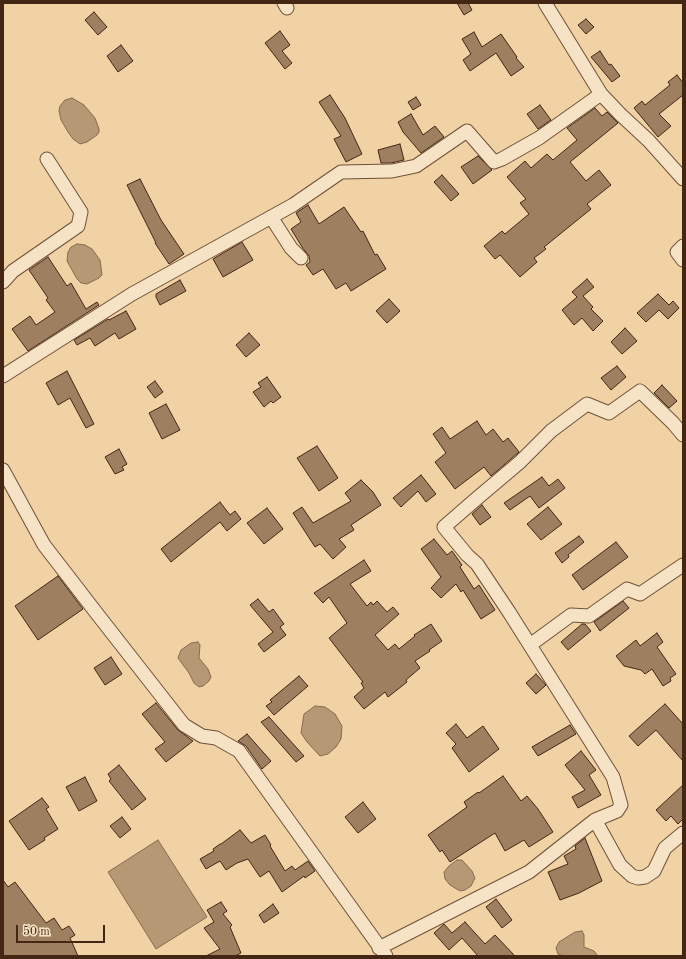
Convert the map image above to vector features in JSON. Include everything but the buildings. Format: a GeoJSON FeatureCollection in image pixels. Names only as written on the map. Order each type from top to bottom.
{"type":"FeatureCollection","features":[{"type":"Feature","properties":{"kind":"street"},"geometry":{"type":"LineString","coordinates":[[545,3],[601,94],[649,141],[683,179]]}},
{"type":"Feature","properties":{"kind":"street"},"geometry":{"type":"LineString","coordinates":[[3,376],[132,294],[293,205],[340,172],[392,171],[416,166],[467,131],[494,162],[539,138],[601,94]]}},
{"type":"Feature","properties":{"kind":"street"},"geometry":{"type":"LineString","coordinates":[[3,282],[13,271],[78,226],[80,212],[47,159]]}},
{"type":"Feature","properties":{"kind":"street"},"geometry":{"type":"LineString","coordinates":[[271,217],[291,248],[301,258]]}},
{"type":"Feature","properties":{"kind":"street"},"geometry":{"type":"LineString","coordinates":[[683,246],[677,252],[683,260]]}},
{"type":"Feature","properties":{"kind":"street"},"geometry":{"type":"LineString","coordinates":[[3,470],[44,545],[98,616],[184,725],[202,736],[216,738],[239,751],[382,952],[529,872],[595,820],[617,811],[621,805],[613,777],[530,645],[477,564],[467,555],[444,528],[520,462],[551,431],[588,404],[609,413],[640,391],[673,423],[683,435]]}},
{"type":"Feature","properties":{"kind":"street"},"geometry":{"type":"LineString","coordinates":[[530,645],[571,615],[589,616],[627,589],[640,594],[683,565]]}},
{"type":"Feature","properties":{"kind":"street"},"geometry":{"type":"LineString","coordinates":[[595,820],[620,865],[632,876],[638,878],[645,877],[654,871],[665,848],[683,833]]}},
{"type":"Feature","properties":{"kind":"shaded area"},"geometry":{"type":"Polygon","coordinates":[[[72,98],[84,105],[95,118],[99,129],[97,135],[87,142],[80,144],[73,139],[68,132],[61,120],[59,111],[60,106],[65,100],[72,98]]]}},
{"type":"Feature","properties":{"kind":"shaded area"},"geometry":{"type":"Polygon","coordinates":[[[77,244],[85,245],[92,249],[100,260],[102,275],[87,284],[81,283],[77,279],[67,261],[68,252],[71,247],[77,244]]]}},
{"type":"Feature","properties":{"kind":"shaded area"},"geometry":{"type":"Polygon","coordinates":[[[198,642],[200,645],[199,658],[208,669],[211,677],[203,686],[199,687],[194,683],[178,658],[181,650],[191,643],[198,642]]]}},
{"type":"Feature","properties":{"kind":"shaded area"},"geometry":{"type":"Polygon","coordinates":[[[315,706],[325,707],[335,714],[342,726],[341,739],[336,747],[328,754],[320,756],[301,733],[304,714],[315,706]]]}},
{"type":"Feature","properties":{"kind":"shaded area"},"geometry":{"type":"Polygon","coordinates":[[[158,840],[207,917],[156,949],[108,872],[158,840]]]}},
{"type":"Feature","properties":{"kind":"shaded area"},"geometry":{"type":"Polygon","coordinates":[[[457,860],[462,860],[472,871],[475,878],[471,886],[460,891],[450,885],[445,879],[444,872],[457,860]]]}},
{"type":"Feature","properties":{"kind":"shaded area"},"geometry":{"type":"Polygon","coordinates":[[[582,931],[584,935],[584,947],[594,951],[598,956],[563,956],[558,954],[556,948],[559,942],[575,932],[582,931]]]}}]}
